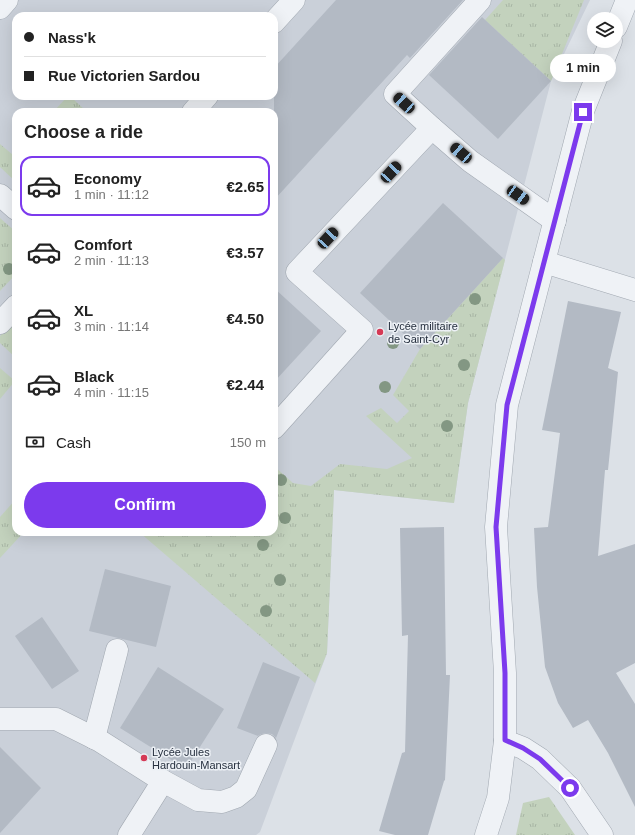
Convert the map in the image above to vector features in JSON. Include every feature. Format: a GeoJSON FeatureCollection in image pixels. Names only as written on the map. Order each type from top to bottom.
{"type":"FeatureCollection","features":[{"type":"Feature","properties":{"kind":"street"},"geometry":{"type":"LineString","coordinates":[[0,8],[7,0]]}},
{"type":"Feature","properties":{"kind":"street"},"geometry":{"type":"LineString","coordinates":[[278,18],[294,0]]}},
{"type":"Feature","properties":{"kind":"street"},"geometry":{"type":"LineString","coordinates":[[480,0],[394,94],[470,161],[554,221]]}},
{"type":"Feature","properties":{"kind":"street"},"geometry":{"type":"LineString","coordinates":[[622,12],[627,0]]}},
{"type":"Feature","properties":{"kind":"street"},"geometry":{"type":"LineString","coordinates":[[486,835],[498,798],[505,740],[505,673],[496,527],[507,405],[583,112],[608,48]]}},
{"type":"Feature","properties":{"kind":"street"},"geometry":{"type":"LineString","coordinates":[[196,108],[204,100]]}},
{"type":"Feature","properties":{"kind":"street"},"geometry":{"type":"LineString","coordinates":[[278,424],[362,330],[297,272],[432,128]]}},
{"type":"Feature","properties":{"kind":"street"},"geometry":{"type":"LineString","coordinates":[[0,195],[12,206]]}},
{"type":"Feature","properties":{"kind":"street"},"geometry":{"type":"LineString","coordinates":[[544,262],[635,290]]}},
{"type":"Feature","properties":{"kind":"street"},"geometry":{"type":"LineString","coordinates":[[0,323],[12,310]]}},
{"type":"Feature","properties":{"kind":"street"},"geometry":{"type":"LineString","coordinates":[[94,738],[116,650]]}},
{"type":"Feature","properties":{"kind":"street"},"geometry":{"type":"LineString","coordinates":[[0,719],[56,719],[94,738],[163,781],[198,800],[222,802],[236,797],[246,789],[266,745]]}},
{"type":"Feature","properties":{"kind":"street"},"geometry":{"type":"LineString","coordinates":[[505,740],[523,748],[540,759],[570,788],[602,835]]}},
{"type":"Feature","properties":{"kind":"street"},"geometry":{"type":"LineString","coordinates":[[129,835],[163,781]]}},
{"type":"Feature","properties":{"kind":"shaded area","name":"Lycée militaire de Saint-Cyr"},"geometry":{"type":"Polygon","coordinates":[[[0,0],[590,0],[551,81],[468,403],[454,503],[334,490],[327,653],[260,832],[256,835],[0,835],[0,0]]]}},
{"type":"Feature","properties":{"kind":"green space"},"geometry":{"type":"Polygon","coordinates":[[[503,0],[584,0],[551,81],[485,20],[503,0]]]}},
{"type":"Feature","properties":{"kind":"green space"},"geometry":{"type":"Polygon","coordinates":[[[64,100],[74,100],[83,108],[57,108],[64,100]]]}},
{"type":"Feature","properties":{"kind":"green space"},"geometry":{"type":"Polygon","coordinates":[[[0,144],[12,154],[12,178],[0,167],[0,144]]]}},
{"type":"Feature","properties":{"kind":"green space"},"geometry":{"type":"Polygon","coordinates":[[[0,218],[12,228],[12,278],[0,291],[0,218]]]}},
{"type":"Feature","properties":{"kind":"green space"},"geometry":{"type":"Polygon","coordinates":[[[503,258],[505,260],[468,403],[454,503],[334,490],[327,653],[315,683],[144,536],[278,536],[278,470],[293,483],[311,486],[340,464],[387,469],[412,458],[366,416],[381,408],[397,423],[409,411],[393,395],[420,349],[503,258]]]}},
{"type":"Feature","properties":{"kind":"green space"},"geometry":{"type":"Polygon","coordinates":[[[12,322],[12,354],[0,343],[0,336],[12,322]]]}},
{"type":"Feature","properties":{"kind":"green space"},"geometry":{"type":"Polygon","coordinates":[[[0,368],[12,378],[12,385],[0,399],[0,368]]]}},
{"type":"Feature","properties":{"kind":"green space"},"geometry":{"type":"Polygon","coordinates":[[[12,504],[12,536],[20,536],[0,558],[0,517],[12,504]]]}},
{"type":"Feature","properties":{"kind":"green space"},"geometry":{"type":"Polygon","coordinates":[[[549,797],[575,835],[516,835],[523,803],[549,797]]]}},
{"type":"Feature","properties":{"kind":"building"},"geometry":{"type":"Polygon","coordinates":[[[336,0],[463,0],[410,58],[407,55],[278,196],[278,108],[274,108],[274,100],[278,100],[278,64],[336,0]]]}},
{"type":"Feature","properties":{"kind":"building"},"geometry":{"type":"Polygon","coordinates":[[[482,17],[551,81],[498,139],[429,75],[482,17]]]}},
{"type":"Feature","properties":{"kind":"building"},"geometry":{"type":"Polygon","coordinates":[[[443,203],[503,258],[420,349],[360,293],[443,203]]]}},
{"type":"Feature","properties":{"kind":"building"},"geometry":{"type":"Polygon","coordinates":[[[278,292],[321,331],[278,378],[278,292]]]}},
{"type":"Feature","properties":{"kind":"building"},"geometry":{"type":"Polygon","coordinates":[[[568,301],[621,312],[608,368],[618,372],[608,470],[605,470],[598,556],[635,544],[635,663],[616,673],[635,704],[635,807],[608,753],[588,720],[573,728],[558,703],[545,667],[537,587],[534,528],[548,527],[560,433],[542,430],[568,301]]]}},
{"type":"Feature","properties":{"kind":"building"},"geometry":{"type":"Polygon","coordinates":[[[444,527],[446,675],[450,675],[445,780],[428,835],[395,835],[379,831],[402,753],[405,752],[408,635],[402,636],[400,528],[444,527]]]}},
{"type":"Feature","properties":{"kind":"building"},"geometry":{"type":"Polygon","coordinates":[[[105,569],[171,586],[156,647],[89,631],[105,569]]]}},
{"type":"Feature","properties":{"kind":"building"},"geometry":{"type":"Polygon","coordinates":[[[42,617],[79,671],[52,689],[15,636],[42,617]]]}},
{"type":"Feature","properties":{"kind":"building"},"geometry":{"type":"Polygon","coordinates":[[[263,662],[300,677],[276,738],[272,734],[265,733],[258,736],[237,728],[263,662]]]}},
{"type":"Feature","properties":{"kind":"building"},"geometry":{"type":"Polygon","coordinates":[[[158,667],[224,709],[186,769],[120,728],[158,667]]]}},
{"type":"Feature","properties":{"kind":"building"},"geometry":{"type":"Polygon","coordinates":[[[0,747],[41,788],[0,833],[0,747]]]}},
{"type":"Feature","properties":{"kind":"place","name":"Lycée militaire de Saint-Cyr"},"geometry":{"type":"Point","coordinates":[380,332]}},
{"type":"Feature","properties":{"kind":"place","name":"Lycée Jules Hardouin-Mansart"},"geometry":{"type":"Point","coordinates":[144,758]}},
{"type":"Feature","properties":{"kind":"route"},"geometry":{"type":"LineString","coordinates":[[570,788],[540,759],[523,748],[505,740],[505,673],[496,527],[507,405],[583,112]]}}]}
